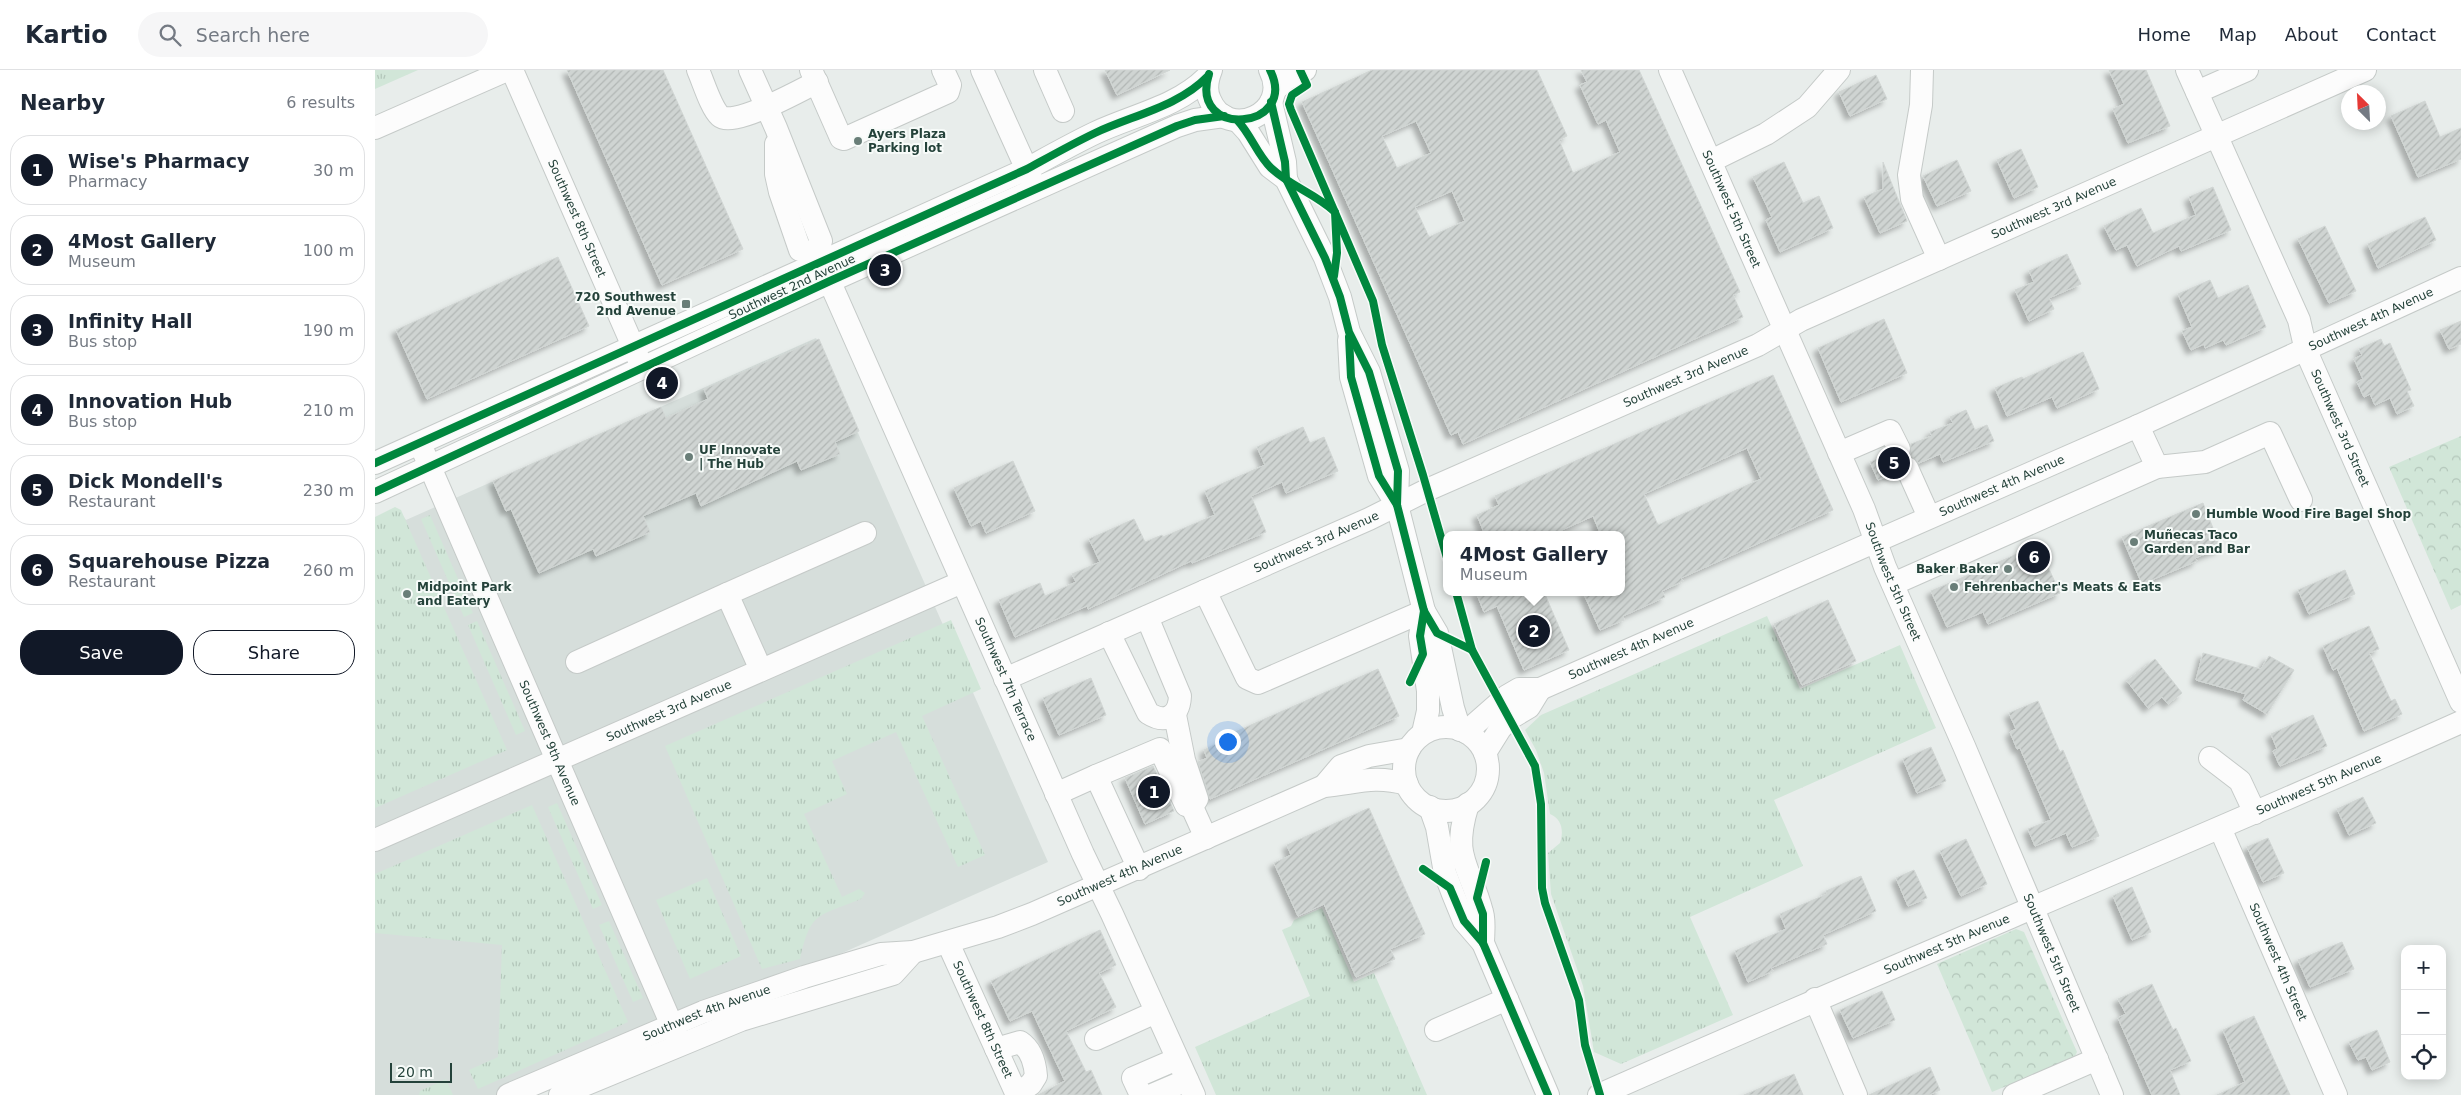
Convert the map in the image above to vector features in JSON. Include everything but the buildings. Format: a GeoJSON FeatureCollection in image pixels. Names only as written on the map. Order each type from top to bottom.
{"type":"FeatureCollection","features":[{"type":"Feature","properties":{"kind":"street"},"geometry":{"type":"LineString","coordinates":[[375,128],[507,70]]}},
{"type":"Feature","properties":{"kind":"street","name":"Southwest 8th Street"},"geometry":{"type":"LineString","coordinates":[[512,70],[643,369]]}},
{"type":"Feature","properties":{"kind":"street"},"geometry":{"type":"LineString","coordinates":[[698,70],[715,109],[719,116],[726,119],[739,117],[766,106],[814,76],[841,138],[844,139],[948,92],[950,86],[943,70]]}},
{"type":"Feature","properties":{"kind":"street"},"geometry":{"type":"LineString","coordinates":[[750,70],[776,128],[776,174],[780,192],[800,250],[823,266]]}},
{"type":"Feature","properties":{"kind":"street"},"geometry":{"type":"LineString","coordinates":[[1045,70],[1063,111]]}},
{"type":"Feature","properties":{"kind":"street"},"geometry":{"type":"LineString","coordinates":[[1285,179],[1285,162],[1272,87],[1305,70]]}},
{"type":"Feature","properties":{"kind":"street","name":"Southwest 5th Street"},"geometry":{"type":"LineString","coordinates":[[1670,70],[1864,509],[1875,542],[1964,746],[2111,1095]]}},
{"type":"Feature","properties":{"kind":"street"},"geometry":{"type":"LineString","coordinates":[[1711,161],[1766,134],[1807,107],[1839,70]]}},
{"type":"Feature","properties":{"kind":"street"},"geometry":{"type":"LineString","coordinates":[[1922,70],[1921,105],[1909,175],[1912,199],[1939,259]]}},
{"type":"Feature","properties":{"kind":"street","name":"Southwest 3rd Street"},"geometry":{"type":"LineString","coordinates":[[2187,70],[2299,320],[2306,351],[2461,702]]}},
{"type":"Feature","properties":{"kind":"street"},"geometry":{"type":"LineString","coordinates":[[2197,92],[2247,70]]}},
{"type":"Feature","properties":{"kind":"street","name":"Southwest 3rd Avenue"},"geometry":{"type":"LineString","coordinates":[[1005,679],[1427,490],[1758,345],[1801,320],[2365,70]]}},
{"type":"Feature","properties":{"kind":"street"},"geometry":{"type":"LineString","coordinates":[[985,71],[1031,179]]}},
{"type":"Feature","properties":{"kind":"street"},"geometry":{"type":"LineString","coordinates":[[1210,73],[1208,96],[1211,105],[1248,132],[1270,167],[1285,179],[1325,258],[1340,297],[1349,332],[1351,377],[1379,476],[1397,505],[1424,611],[1437,633],[1453,708],[1463,731]]}},
{"type":"Feature","properties":{"kind":"street","name":"Southwest 2nd Avenue"},"geometry":{"type":"LineString","coordinates":[[1031,179],[1096,133],[1166,105],[1199,86],[1210,73]]}},
{"type":"Feature","properties":{"kind":"street","name":"Southwest 2nd Avenue"},"geometry":{"type":"LineString","coordinates":[[375,463],[633,348],[1031,179],[1195,120],[1257,117],[1272,87]]}},
{"type":"Feature","properties":{"kind":"street","name":"Southwest 2nd Avenue"},"geometry":{"type":"LineString","coordinates":[[375,492],[643,369],[823,266]]}},
{"type":"Feature","properties":{"kind":"street","name":"Southwest 7th Terrace"},"geometry":{"type":"LineString","coordinates":[[823,266],[1056,794],[1190,1087]]}},
{"type":"Feature","properties":{"kind":"street","name":"Southwest 4th Avenue"},"geometry":{"type":"LineString","coordinates":[[1463,731],[1507,696],[1519,689],[1541,689],[2306,351],[2461,278]]}},
{"type":"Feature","properties":{"kind":"street"},"geometry":{"type":"LineString","coordinates":[[2138,426],[2157,467]]}},
{"type":"Feature","properties":{"kind":"street"},"geometry":{"type":"LineString","coordinates":[[1839,453],[1890,431],[1929,517]]}},
{"type":"Feature","properties":{"kind":"street"},"geometry":{"type":"LineString","coordinates":[[1893,584],[2157,467],[2205,462],[2270,433],[2301,500]]}},
{"type":"Feature","properties":{"kind":"street","name":"Southwest 9th Avenue"},"geometry":{"type":"LineString","coordinates":[[420,444],[676,1034]]}},
{"type":"Feature","properties":{"kind":"street"},"geometry":{"type":"LineString","coordinates":[[577,662],[865,533]]}},
{"type":"Feature","properties":{"kind":"street","name":"Southwest 3rd Avenue"},"geometry":{"type":"LineString","coordinates":[[375,840],[962,582]]}},
{"type":"Feature","properties":{"kind":"street"},"geometry":{"type":"LineString","coordinates":[[1205,591],[1247,678],[1258,683],[1424,611]]}},
{"type":"Feature","properties":{"kind":"street"},"geometry":{"type":"LineString","coordinates":[[727,594],[761,670]]}},
{"type":"Feature","properties":{"kind":"street"},"geometry":{"type":"LineString","coordinates":[[1424,611],[1420,636],[1428,701],[1416,741],[1405,760],[1404,772],[1407,784],[1416,798],[1430,808],[1449,810],[1468,804]]}},
{"type":"Feature","properties":{"kind":"street"},"geometry":{"type":"LineString","coordinates":[[1109,633],[1148,713],[1155,718],[1175,715],[1180,707],[1180,696],[1147,616]]}},
{"type":"Feature","properties":{"kind":"street","name":"Southwest 4th Avenue"},"geometry":{"type":"LineString","coordinates":[[1485,753],[1500,729],[1509,719],[1529,707],[1541,689]]}},
{"type":"Feature","properties":{"kind":"street"},"geometry":{"type":"LineString","coordinates":[[1175,715],[1184,760],[1197,798],[1192,807]]}},
{"type":"Feature","properties":{"kind":"street","name":"Southwest 5th Avenue"},"geometry":{"type":"LineString","coordinates":[[1599,1095],[1815,999],[2255,813],[2461,722]]}},
{"type":"Feature","properties":{"kind":"street"},"geometry":{"type":"LineString","coordinates":[[1416,741],[1443,727],[1463,731],[1480,744],[1485,753],[1487,764],[1483,787],[1468,804],[1460,832],[1460,845],[1483,914],[1483,944]]}},
{"type":"Feature","properties":{"kind":"street","name":"Southwest 4th Avenue"},"geometry":{"type":"LineString","coordinates":[[1324,786],[1341,766],[1416,741]]}},
{"type":"Feature","properties":{"kind":"street"},"geometry":{"type":"LineString","coordinates":[[1056,794],[1160,749],[1186,805],[1192,807],[1207,838]]}},
{"type":"Feature","properties":{"kind":"street"},"geometry":{"type":"LineString","coordinates":[[2210,758],[2240,781],[2255,813]]}},
{"type":"Feature","properties":{"kind":"street"},"geometry":{"type":"LineString","coordinates":[[1097,776],[1139,869]]}},
{"type":"Feature","properties":{"kind":"street","name":"Southwest 4th Avenue"},"geometry":{"type":"LineString","coordinates":[[508,1095],[676,1034],[741,1020],[893,974],[913,952],[998,927],[1139,869],[1324,786],[1372,778],[1388,779],[1407,784]]}},
{"type":"Feature","properties":{"kind":"street"},"geometry":{"type":"LineString","coordinates":[[1430,808],[1437,827],[1445,873],[1453,894],[1464,920],[1483,944],[1549,1095]]}},
{"type":"Feature","properties":{"kind":"street","name":"Southwest 4th Street"},"geometry":{"type":"LineString","coordinates":[[2220,828],[2336,1095]]}},
{"type":"Feature","properties":{"kind":"street","name":"Southwest 8th Street"},"geometry":{"type":"LineString","coordinates":[[948,943],[1017,1094]]}},
{"type":"Feature","properties":{"kind":"street"},"geometry":{"type":"LineString","coordinates":[[1436,1030],[1507,999]]}},
{"type":"Feature","properties":{"kind":"street"},"geometry":{"type":"LineString","coordinates":[[1815,999],[1856,1095]]}},
{"type":"Feature","properties":{"kind":"street"},"geometry":{"type":"LineString","coordinates":[[1096,1039],[1156,1012]]}},
{"type":"Feature","properties":{"kind":"street","name":"Southwest 4th Avenue"},"geometry":{"type":"LineString","coordinates":[[561,1095],[676,1034]]}},
{"type":"Feature","properties":{"kind":"street"},"geometry":{"type":"LineString","coordinates":[[996,1049],[1010,1043],[1020,1042],[1026,1046],[1032,1055],[1036,1076],[1031,1084],[1017,1094]]}},
{"type":"Feature","properties":{"kind":"street"},"geometry":{"type":"LineString","coordinates":[[2014,1095],[2097,1058]]}},
{"type":"Feature","properties":{"kind":"street"},"geometry":{"type":"LineString","coordinates":[[1141,1095],[1133,1078],[1177,1059]]}},
{"type":"Feature","properties":{"kind":"street"},"geometry":{"type":"LineString","coordinates":[[1152,1095],[1190,1087]]}},
{"type":"Feature","properties":{"kind":"shaded area"},"geometry":{"type":"Polygon","coordinates":[[[816,338],[1048,862],[521,1095],[375,1095],[375,529],[403,516],[406,520],[816,338]]]}},
{"type":"Feature","properties":{"kind":"green space"},"geometry":{"type":"Polygon","coordinates":[[[375,70],[418,70],[375,89],[375,70]]]}},
{"type":"Feature","properties":{"kind":"green space"},"geometry":{"type":"Polygon","coordinates":[[[2461,436],[2461,605],[2451,610],[2389,467],[2461,436]]]}},
{"type":"Feature","properties":{"kind":"green space"},"geometry":{"type":"Polygon","coordinates":[[[395,507],[401,510],[507,750],[375,808],[375,517],[395,507]]]}},
{"type":"Feature","properties":{"kind":"green space"},"geometry":{"type":"Polygon","coordinates":[[[430,515],[473,613],[464,617],[421,519],[430,515]]]}},
{"type":"Feature","properties":{"kind":"green space"},"geometry":{"type":"Polygon","coordinates":[[[1767,616],[1800,689],[1900,645],[1936,728],[1774,800],[1803,866],[1690,917],[1733,1015],[1621,1064],[1594,1052],[1583,986],[1551,894],[1548,853],[1560,843],[1561,826],[1557,819],[1550,814],[1544,773],[1536,750],[1525,730],[1541,715],[1767,616]]]}},
{"type":"Feature","properties":{"kind":"green space"},"geometry":{"type":"Polygon","coordinates":[[[951,620],[981,689],[922,716],[985,855],[958,867],[896,732],[832,761],[847,794],[804,814],[842,897],[859,889],[865,893],[861,899],[834,909],[818,918],[808,932],[800,959],[762,969],[665,746],[951,620]]]}},
{"type":"Feature","properties":{"kind":"green space"},"geometry":{"type":"Polygon","coordinates":[[[477,621],[525,731],[516,735],[468,625],[477,621]]]}},
{"type":"Feature","properties":{"kind":"green space"},"geometry":{"type":"Polygon","coordinates":[[[557,803],[602,905],[593,909],[548,807],[557,803]]]}},
{"type":"Feature","properties":{"kind":"green space"},"geometry":{"type":"Polygon","coordinates":[[[532,805],[628,1022],[478,1089],[469,1070],[498,1057],[502,945],[375,933],[375,874],[532,805]]]}},
{"type":"Feature","properties":{"kind":"green space"},"geometry":{"type":"Polygon","coordinates":[[[707,878],[741,956],[690,979],[656,900],[707,878]]]}},
{"type":"Feature","properties":{"kind":"green space"},"geometry":{"type":"Polygon","coordinates":[[[1322,908],[1354,982],[1374,973],[1427,1095],[1216,1095],[1195,1047],[1310,996],[1282,930],[1291,926],[1294,920],[1322,908]]]}},
{"type":"Feature","properties":{"kind":"green space"},"geometry":{"type":"Polygon","coordinates":[[[609,921],[643,998],[633,1002],[599,925],[609,921]]]}},
{"type":"Feature","properties":{"kind":"green space"},"geometry":{"type":"Polygon","coordinates":[[[2016,929],[2024,932],[2077,1052],[2074,1058],[1992,1092],[1937,964],[2016,929]]]}},
{"type":"Feature","properties":{"kind":"green space"},"geometry":{"type":"Polygon","coordinates":[[[446,1079],[453,1095],[419,1095],[420,1091],[446,1079]]]}},
{"type":"Feature","properties":{"kind":"cycle path"},"geometry":{"type":"LineString","coordinates":[[1209,74],[1207,95],[1214,110],[1227,118],[1243,119],[1258,115],[1270,105],[1275,90],[1270,70]]}},
{"type":"Feature","properties":{"kind":"cycle path"},"geometry":{"type":"LineString","coordinates":[[1300,70],[1307,85],[1292,95],[1289,104],[1373,301],[1382,345],[1443,544]]}},
{"type":"Feature","properties":{"kind":"cycle path"},"geometry":{"type":"LineString","coordinates":[[375,463],[1027,169],[1095,133],[1169,103],[1196,87],[1208,76]]}},
{"type":"Feature","properties":{"kind":"cycle path"},"geometry":{"type":"LineString","coordinates":[[1271,102],[1285,162],[1286,179],[1325,258],[1340,297],[1349,332],[1369,372],[1398,471],[1397,505],[1424,611],[1437,633],[1472,650]]}},
{"type":"Feature","properties":{"kind":"cycle path"},"geometry":{"type":"LineString","coordinates":[[375,492],[830,281],[1177,126],[1195,120],[1224,116]]}},
{"type":"Feature","properties":{"kind":"cycle path"},"geometry":{"type":"LineString","coordinates":[[1238,121],[1262,158],[1271,168],[1335,212],[1337,253],[1334,276]]}},
{"type":"Feature","properties":{"kind":"cycle path"},"geometry":{"type":"LineString","coordinates":[[1349,337],[1351,377],[1379,476],[1397,505]]}},
{"type":"Feature","properties":{"kind":"cycle path"},"geometry":{"type":"LineString","coordinates":[[1457,596],[1472,650],[1535,766],[1541,804],[1542,888],[1545,903],[1579,1000],[1585,1045],[1600,1095]]}},
{"type":"Feature","properties":{"kind":"cycle path"},"geometry":{"type":"LineString","coordinates":[[1410,682],[1423,654],[1420,636],[1424,611]]}},
{"type":"Feature","properties":{"kind":"cycle path"},"geometry":{"type":"LineString","coordinates":[[1483,943],[1483,914],[1477,898],[1486,862]]}},
{"type":"Feature","properties":{"kind":"cycle path"},"geometry":{"type":"LineString","coordinates":[[1423,869],[1450,888],[1464,921],[1483,943],[1548,1095]]}},
{"type":"Feature","properties":{"kind":"place","name":"Ayers Plaza Parking lot"},"geometry":{"type":"Point","coordinates":[858,141]}},
{"type":"Feature","properties":{"kind":"place","name":"Infinity Hall"},"geometry":{"type":"Point","coordinates":[885,270]}},
{"type":"Feature","properties":{"kind":"place","name":"720 Southwest 2nd Avenue"},"geometry":{"type":"Point","coordinates":[686,304]}},
{"type":"Feature","properties":{"kind":"place","name":"Innovation Hub"},"geometry":{"type":"Point","coordinates":[662,383]}},
{"type":"Feature","properties":{"kind":"place","name":"UF Innovate | The Hub"},"geometry":{"type":"Point","coordinates":[689,457]}},
{"type":"Feature","properties":{"kind":"place","name":"Dick Mondell's"},"geometry":{"type":"Point","coordinates":[1894,463]}},
{"type":"Feature","properties":{"kind":"place","name":"Humble Wood Fire Bagel Shop"},"geometry":{"type":"Point","coordinates":[2196,514]}},
{"type":"Feature","properties":{"kind":"place","name":"Muñecas Taco Garden and Bar"},"geometry":{"type":"Point","coordinates":[2134,542]}},
{"type":"Feature","properties":{"kind":"place","name":"Squarehouse Pizza"},"geometry":{"type":"Point","coordinates":[2034,557]}},
{"type":"Feature","properties":{"kind":"place","name":"Baker Baker"},"geometry":{"type":"Point","coordinates":[2008,569]}},
{"type":"Feature","properties":{"kind":"place","name":"Fehrenbacher's Meats & Eats"},"geometry":{"type":"Point","coordinates":[1954,587]}},
{"type":"Feature","properties":{"kind":"place","name":"Midpoint Park and Eatery"},"geometry":{"type":"Point","coordinates":[407,594]}},
{"type":"Feature","properties":{"kind":"place","name":"4Most Gallery"},"geometry":{"type":"Point","coordinates":[1534,631]}},
{"type":"Feature","properties":{"kind":"place","name":"Wise's Pharmacy"},"geometry":{"type":"Point","coordinates":[1154,792]}}]}
